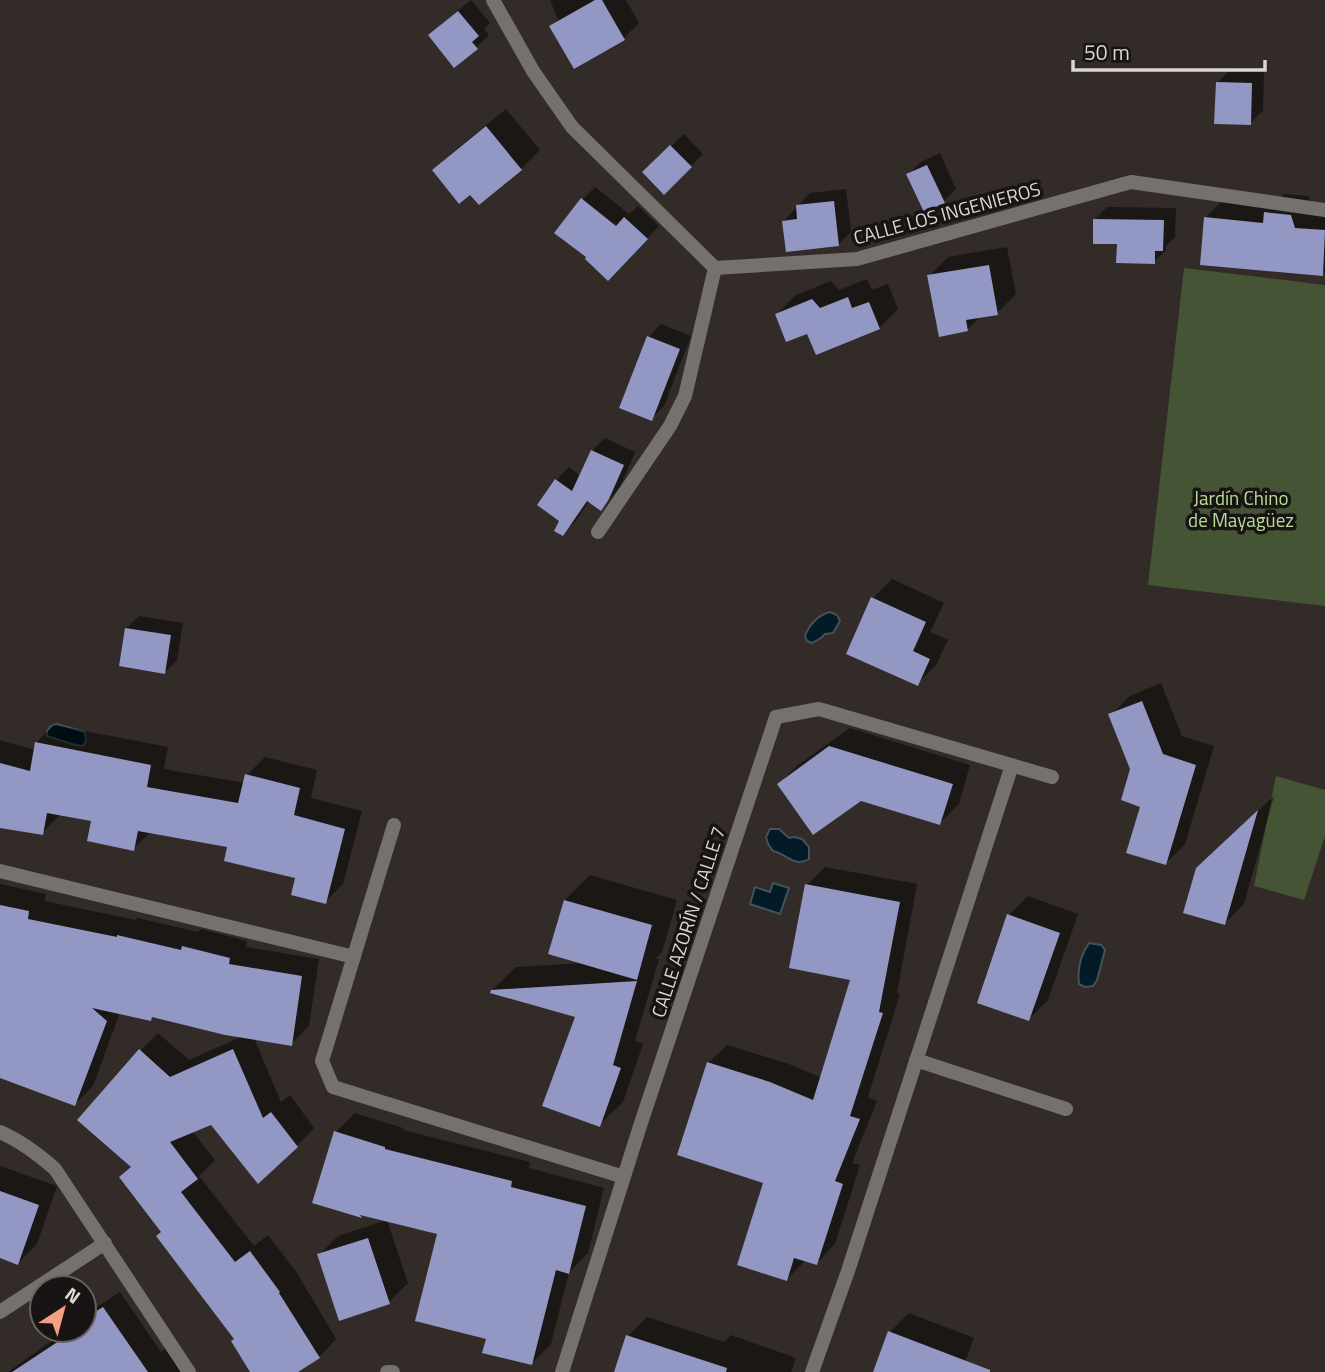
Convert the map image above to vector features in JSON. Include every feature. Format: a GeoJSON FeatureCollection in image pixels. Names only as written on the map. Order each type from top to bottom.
{"type":"FeatureCollection","features":[{"type":"Feature","properties":{"kind":"street"},"geometry":{"type":"LineString","coordinates":[[493,0],[533,71],[572,127],[715,268],[685,396],[670,426],[598,532]]}},
{"type":"Feature","properties":{"kind":"street","name":"CALLE LOS INGENIEROS"},"geometry":{"type":"LineString","coordinates":[[715,268],[857,259],[1131,182],[1325,210]]}},
{"type":"Feature","properties":{"kind":"street","name":"CALLE AZORÍN / CALLE 7"},"geometry":{"type":"LineString","coordinates":[[562,1372],[776,717],[819,709],[1052,777]]}},
{"type":"Feature","properties":{"kind":"street"},"geometry":{"type":"LineString","coordinates":[[812,1372],[848,1271],[1012,765]]}},
{"type":"Feature","properties":{"kind":"street"},"geometry":{"type":"LineString","coordinates":[[394,825],[322,1061],[333,1087],[624,1177]]}},
{"type":"Feature","properties":{"kind":"street"},"geometry":{"type":"LineString","coordinates":[[0,871],[354,957]]}},
{"type":"Feature","properties":{"kind":"street"},"geometry":{"type":"LineString","coordinates":[[916,1060],[1066,1109]]}},
{"type":"Feature","properties":{"kind":"street"},"geometry":{"type":"LineString","coordinates":[[0,1132],[15,1138],[55,1169],[189,1372]]}},
{"type":"Feature","properties":{"kind":"street"},"geometry":{"type":"LineString","coordinates":[[0,1312],[105,1243]]}},
{"type":"Feature","properties":{"kind":"street"},"geometry":{"type":"LineString","coordinates":[[387,1372],[393,1372]]}},
{"type":"Feature","properties":{"kind":"green space","name":"Jardín Chino de Mayagüez"},"geometry":{"type":"Polygon","coordinates":[[[1184,268],[1325,285],[1325,606],[1148,585],[1184,268]]]}},
{"type":"Feature","properties":{"kind":"green space"},"geometry":{"type":"Polygon","coordinates":[[[1276,776],[1325,790],[1325,836],[1304,900],[1254,886],[1276,776]]]}},
{"type":"Feature","properties":{"kind":"water"},"geometry":{"type":"Polygon","coordinates":[[[830,612],[837,615],[840,621],[833,633],[825,634],[812,643],[807,641],[805,636],[812,624],[830,612]]]}},
{"type":"Feature","properties":{"kind":"water"},"geometry":{"type":"Polygon","coordinates":[[[57,724],[85,732],[86,741],[83,746],[47,736],[51,726],[57,724]]]}},
{"type":"Feature","properties":{"kind":"water"},"geometry":{"type":"Polygon","coordinates":[[[770,829],[779,829],[789,838],[802,839],[809,847],[809,859],[799,862],[773,851],[766,837],[770,829]]]}},
{"type":"Feature","properties":{"kind":"water"},"geometry":{"type":"Polygon","coordinates":[[[773,883],[789,888],[780,914],[750,904],[755,887],[770,892],[773,883]]]}},
{"type":"Feature","properties":{"kind":"water"},"geometry":{"type":"Polygon","coordinates":[[[1089,943],[1101,945],[1105,950],[1097,980],[1093,986],[1085,987],[1079,984],[1079,967],[1089,943]]]}},
{"type":"Feature","properties":{"kind":"building"},"geometry":{"type":"Polygon","coordinates":[[[595,0],[602,0],[625,40],[574,69],[549,26],[595,0]]]}},
{"type":"Feature","properties":{"kind":"building"},"geometry":{"type":"Polygon","coordinates":[[[458,11],[479,36],[472,42],[478,49],[454,68],[428,35],[458,11]]]}},
{"type":"Feature","properties":{"kind":"building"},"geometry":{"type":"Polygon","coordinates":[[[1216,82],[1252,83],[1251,125],[1214,124],[1216,82]]]}},
{"type":"Feature","properties":{"kind":"building"},"geometry":{"type":"Polygon","coordinates":[[[486,126],[522,170],[479,205],[470,195],[459,204],[432,170],[486,126]]]}},
{"type":"Feature","properties":{"kind":"building"},"geometry":{"type":"Polygon","coordinates":[[[670,145],[692,167],[664,195],[642,172],[670,145]]]}},
{"type":"Feature","properties":{"kind":"building"},"geometry":{"type":"Polygon","coordinates":[[[927,165],[945,203],[924,212],[906,174],[927,165]]]}},
{"type":"Feature","properties":{"kind":"building"},"geometry":{"type":"Polygon","coordinates":[[[581,198],[616,226],[624,217],[648,239],[608,281],[586,257],[554,233],[581,198]]]}},
{"type":"Feature","properties":{"kind":"building"},"geometry":{"type":"Polygon","coordinates":[[[834,201],[839,246],[786,252],[782,221],[797,219],[796,205],[834,201]]]}},
{"type":"Feature","properties":{"kind":"building"},"geometry":{"type":"Polygon","coordinates":[[[1264,212],[1291,215],[1295,228],[1325,230],[1323,276],[1200,265],[1204,217],[1263,223],[1264,212]]]}},
{"type":"Feature","properties":{"kind":"building"},"geometry":{"type":"Polygon","coordinates":[[[1093,219],[1164,220],[1163,251],[1155,251],[1155,264],[1116,263],[1117,244],[1093,244],[1093,219]]]}},
{"type":"Feature","properties":{"kind":"building"},"geometry":{"type":"Polygon","coordinates":[[[989,265],[998,315],[966,320],[968,331],[939,337],[927,275],[989,265]]]}},
{"type":"Feature","properties":{"kind":"building"},"geometry":{"type":"Polygon","coordinates":[[[848,297],[852,308],[869,302],[880,329],[816,355],[807,334],[786,342],[775,314],[812,299],[820,308],[848,297]]]}},
{"type":"Feature","properties":{"kind":"building"},"geometry":{"type":"Polygon","coordinates":[[[647,336],[680,349],[652,421],[619,408],[647,336]]]}},
{"type":"Feature","properties":{"kind":"building"},"geometry":{"type":"Polygon","coordinates":[[[591,450],[624,465],[601,511],[587,501],[563,536],[554,531],[559,521],[537,505],[555,479],[572,491],[591,450]]]}},
{"type":"Feature","properties":{"kind":"building"},"geometry":{"type":"Polygon","coordinates":[[[871,597],[926,622],[913,651],[930,659],[918,686],[846,654],[871,597]]]}},
{"type":"Feature","properties":{"kind":"building"},"geometry":{"type":"Polygon","coordinates":[[[125,628],[171,635],[165,674],[119,666],[125,628]]]}},
{"type":"Feature","properties":{"kind":"building"},"geometry":{"type":"Polygon","coordinates":[[[1142,701],[1163,754],[1196,765],[1166,865],[1126,853],[1140,807],[1121,800],[1130,769],[1108,714],[1142,701]]]}},
{"type":"Feature","properties":{"kind":"building"},"geometry":{"type":"Polygon","coordinates":[[[35,742],[151,765],[147,787],[238,803],[245,774],[300,788],[294,815],[345,829],[326,904],[291,895],[295,878],[224,861],[227,847],[138,831],[134,851],[87,841],[91,821],[47,813],[43,835],[0,828],[0,763],[30,771],[35,742]]]}},
{"type":"Feature","properties":{"kind":"building"},"geometry":{"type":"Polygon","coordinates":[[[829,746],[953,784],[940,825],[861,801],[813,835],[777,784],[829,746]]]}},
{"type":"Feature","properties":{"kind":"building"},"geometry":{"type":"Polygon","coordinates":[[[1258,810],[1225,925],[1183,913],[1196,868],[1258,810]]]}},
{"type":"Feature","properties":{"kind":"building"},"geometry":{"type":"Polygon","coordinates":[[[805,884],[900,902],[879,1012],[883,1013],[850,1116],[860,1119],[835,1181],[843,1184],[817,1265],[794,1258],[787,1281],[737,1265],[763,1183],[677,1155],[707,1062],[770,1082],[813,1100],[850,980],[789,968],[805,884]]]}},
{"type":"Feature","properties":{"kind":"building"},"geometry":{"type":"Polygon","coordinates":[[[564,900],[652,925],[637,980],[548,954],[564,900]]]}},
{"type":"Feature","properties":{"kind":"building"},"geometry":{"type":"Polygon","coordinates":[[[0,905],[29,911],[28,919],[181,950],[182,946],[230,958],[229,964],[302,976],[292,1046],[225,1035],[152,1017],[151,1021],[92,1008],[107,1021],[75,1106],[0,1078],[0,905]]]}},
{"type":"Feature","properties":{"kind":"building"},"geometry":{"type":"Polygon","coordinates":[[[1007,914],[1060,933],[1029,1021],[977,1003],[1007,914]]]}},
{"type":"Feature","properties":{"kind":"building"},"geometry":{"type":"Polygon","coordinates":[[[637,981],[613,1065],[621,1068],[600,1127],[542,1106],[575,1017],[490,993],[491,990],[637,981]]]}},
{"type":"Feature","properties":{"kind":"building"},"geometry":{"type":"Polygon","coordinates":[[[139,1049],[170,1077],[233,1049],[263,1118],[271,1112],[298,1147],[258,1184],[211,1125],[170,1142],[198,1179],[181,1192],[235,1262],[250,1251],[280,1292],[320,1358],[298,1372],[250,1372],[231,1341],[234,1339],[156,1236],[161,1232],[119,1177],[131,1167],[77,1120],[139,1049]]]}},
{"type":"Feature","properties":{"kind":"building"},"geometry":{"type":"Polygon","coordinates":[[[334,1131],[385,1149],[512,1181],[511,1187],[586,1206],[569,1274],[556,1270],[532,1365],[482,1353],[486,1339],[415,1321],[437,1234],[360,1215],[362,1218],[312,1203],[334,1131]]]}},
{"type":"Feature","properties":{"kind":"building"},"geometry":{"type":"Polygon","coordinates":[[[0,1191],[39,1205],[18,1265],[0,1258],[0,1191]]]}},
{"type":"Feature","properties":{"kind":"building"},"geometry":{"type":"Polygon","coordinates":[[[368,1238],[390,1304],[339,1321],[317,1254],[368,1238]]]}},
{"type":"Feature","properties":{"kind":"building"},"geometry":{"type":"Polygon","coordinates":[[[103,1307],[148,1372],[12,1372],[54,1344],[98,1344],[98,1310],[103,1307]]]}},
{"type":"Feature","properties":{"kind":"building"},"geometry":{"type":"Polygon","coordinates":[[[888,1331],[990,1370],[990,1372],[873,1372],[888,1331]]]}},
{"type":"Feature","properties":{"kind":"building"},"geometry":{"type":"Polygon","coordinates":[[[626,1335],[727,1368],[726,1372],[614,1372],[626,1335]]]}}]}
